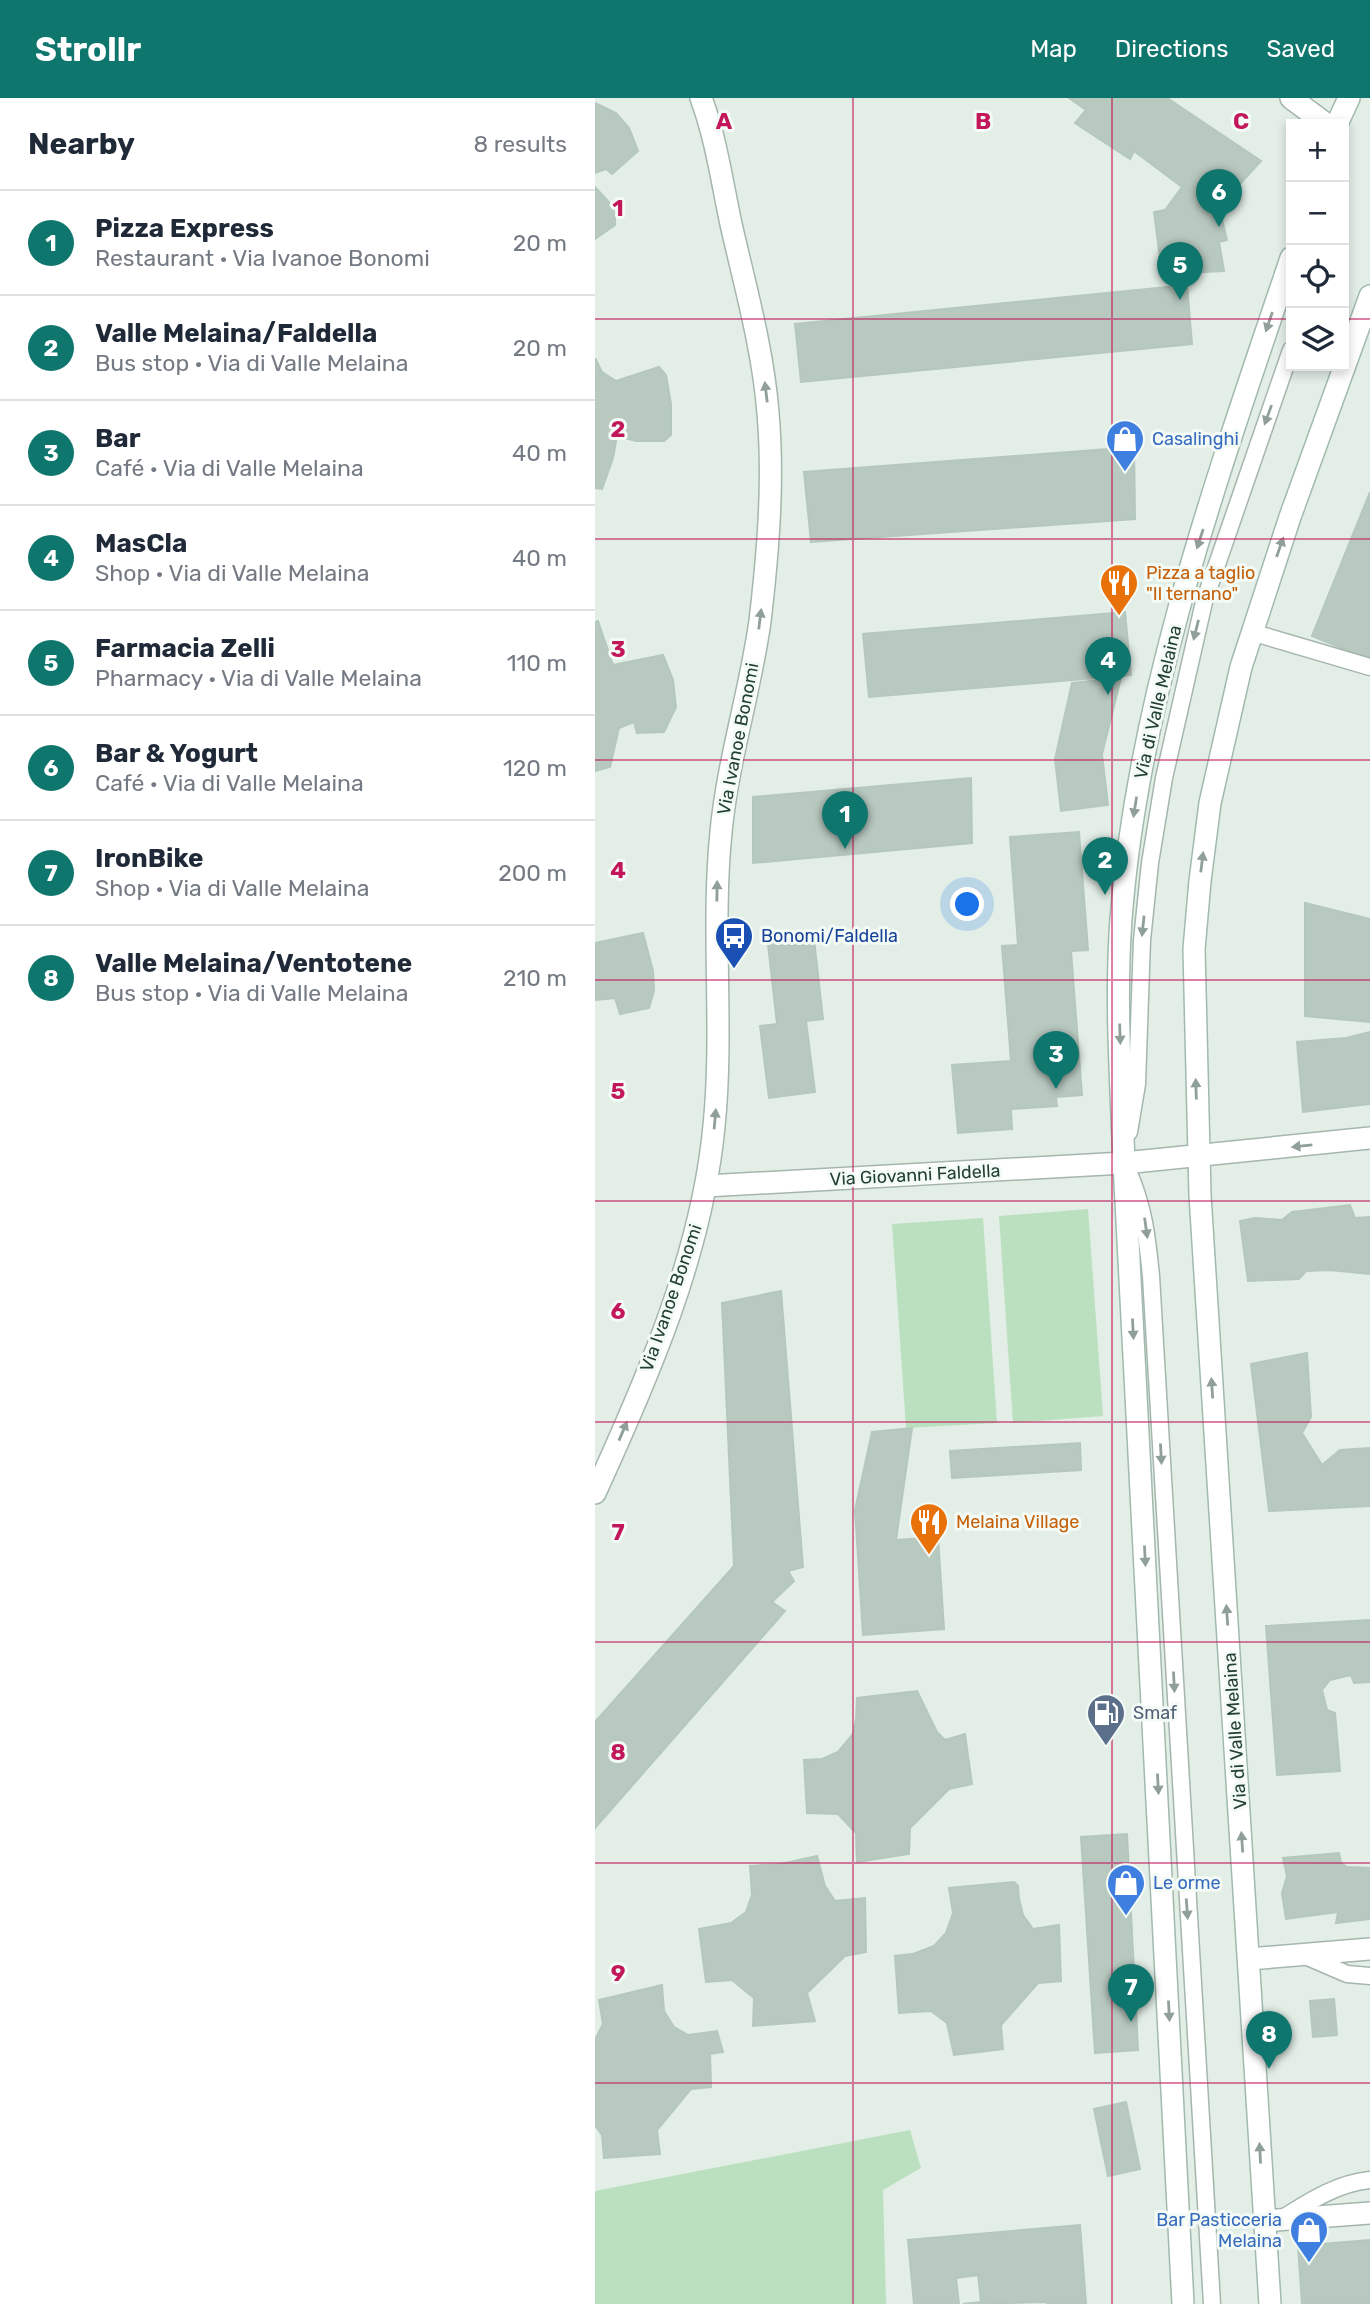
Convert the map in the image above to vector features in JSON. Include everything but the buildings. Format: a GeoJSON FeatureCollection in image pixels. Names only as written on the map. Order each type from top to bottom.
{"type":"FeatureCollection","features":[{"type":"Feature","properties":{"kind":"main road","name":"Via Ivanoe Bonomi"},"geometry":{"type":"LineString","coordinates":[[595,1493],[624,1429],[668,1317],[706,1186],[718,1079],[717,873],[730,762],[760,619],[767,543],[770,443],[763,372],[701,98]]}},
{"type":"Feature","properties":{"kind":"main road"},"geometry":{"type":"LineString","coordinates":[[1291,98],[1319,119]]}},
{"type":"Feature","properties":{"kind":"main road"},"geometry":{"type":"LineString","coordinates":[[1339,119],[1349,98]]}},
{"type":"Feature","properties":{"kind":"main road","name":"Via di Valle Melaina"},"geometry":{"type":"LineString","coordinates":[[1183,2304],[1124,1163],[1118,1001],[1120,950],[1137,796],[1153,715],[1185,586],[1286,273]]}},
{"type":"Feature","properties":{"kind":"main road","name":"Via di Valle Melaina"},"geometry":{"type":"LineString","coordinates":[[1270,2304],[1272,2220],[1249,1959],[1198,1157],[1193,980],[1200,881],[1210,803],[1251,632],[1370,296]]}},
{"type":"Feature","properties":{"kind":"main road"},"geometry":{"type":"LineString","coordinates":[[1124,1163],[1370,1138]]}},
{"type":"Feature","properties":{"kind":"main road","name":"Via Giovanni Faldella"},"geometry":{"type":"LineString","coordinates":[[706,1186],[1124,1163]]}},
{"type":"Feature","properties":{"kind":"main road"},"geometry":{"type":"LineString","coordinates":[[1249,1959],[1370,1950]]}},
{"type":"Feature","properties":{"kind":"main road"},"geometry":{"type":"LineString","coordinates":[[1272,2220],[1370,2213]]}},
{"type":"Feature","properties":{"kind":"lane","name":"Via di Valle Melaina"},"geometry":{"type":"LineString","coordinates":[[1212,2304],[1151,1276],[1143,1209],[1124,1163],[1137,1084],[1142,940],[1150,863],[1166,766],[1204,602],[1286,364]]}},
{"type":"Feature","properties":{"kind":"lane"},"geometry":{"type":"LineString","coordinates":[[1251,632],[1370,667]]}},
{"type":"Feature","properties":{"kind":"lane"},"geometry":{"type":"LineString","coordinates":[[1302,1954],[1347,1974],[1370,1976]]}},
{"type":"Feature","properties":{"kind":"lane"},"geometry":{"type":"LineString","coordinates":[[1272,2220],[1324,2194],[1370,2180]]}},
{"type":"Feature","properties":{"kind":"green space"},"geometry":{"type":"Polygon","coordinates":[[[1088,1209],[1103,1416],[1013,1423],[999,1216],[1088,1209]]]}},
{"type":"Feature","properties":{"kind":"green space"},"geometry":{"type":"Polygon","coordinates":[[[983,1218],[997,1423],[906,1428],[892,1224],[983,1218]]]}},
{"type":"Feature","properties":{"kind":"green space"},"geometry":{"type":"Polygon","coordinates":[[[910,2130],[921,2168],[883,2190],[886,2304],[595,2304],[595,2191],[910,2130]]]}},
{"type":"Feature","properties":{"kind":"place","name":"Bar & Yogurt"},"geometry":{"type":"Point","coordinates":[1219,227]}},
{"type":"Feature","properties":{"kind":"place","name":"Farmacia Zelli"},"geometry":{"type":"Point","coordinates":[1180,300]}},
{"type":"Feature","properties":{"kind":"place","name":"Casalinghi"},"geometry":{"type":"Point","coordinates":[1125,473]}},
{"type":"Feature","properties":{"kind":"place","name":"Pizza a taglio \"Il ternano\""},"geometry":{"type":"Point","coordinates":[1119,617]}},
{"type":"Feature","properties":{"kind":"place","name":"MasCla"},"geometry":{"type":"Point","coordinates":[1108,695]}},
{"type":"Feature","properties":{"kind":"place","name":"Pizza Express"},"geometry":{"type":"Point","coordinates":[845,849]}},
{"type":"Feature","properties":{"kind":"place","name":"Valle Melaina/Faldella"},"geometry":{"type":"Point","coordinates":[1105,895]}},
{"type":"Feature","properties":{"kind":"place","name":"Bonomi/Faldella"},"geometry":{"type":"Point","coordinates":[734,970]}},
{"type":"Feature","properties":{"kind":"place","name":"Bar"},"geometry":{"type":"Point","coordinates":[1056,1089]}},
{"type":"Feature","properties":{"kind":"place","name":"Melaina Village"},"geometry":{"type":"Point","coordinates":[929,1556]}},
{"type":"Feature","properties":{"kind":"place","name":"Smaf"},"geometry":{"type":"Point","coordinates":[1106,1747]}},
{"type":"Feature","properties":{"kind":"place","name":"Le orme"},"geometry":{"type":"Point","coordinates":[1126,1917]}},
{"type":"Feature","properties":{"kind":"place","name":"IronBike"},"geometry":{"type":"Point","coordinates":[1131,2022]}},
{"type":"Feature","properties":{"kind":"place","name":"Valle Melaina/Ventotene"},"geometry":{"type":"Point","coordinates":[1269,2069]}},
{"type":"Feature","properties":{"kind":"place","name":"Bar Pasticceria Melaina"},"geometry":{"type":"Point","coordinates":[1309,2264]}}]}
